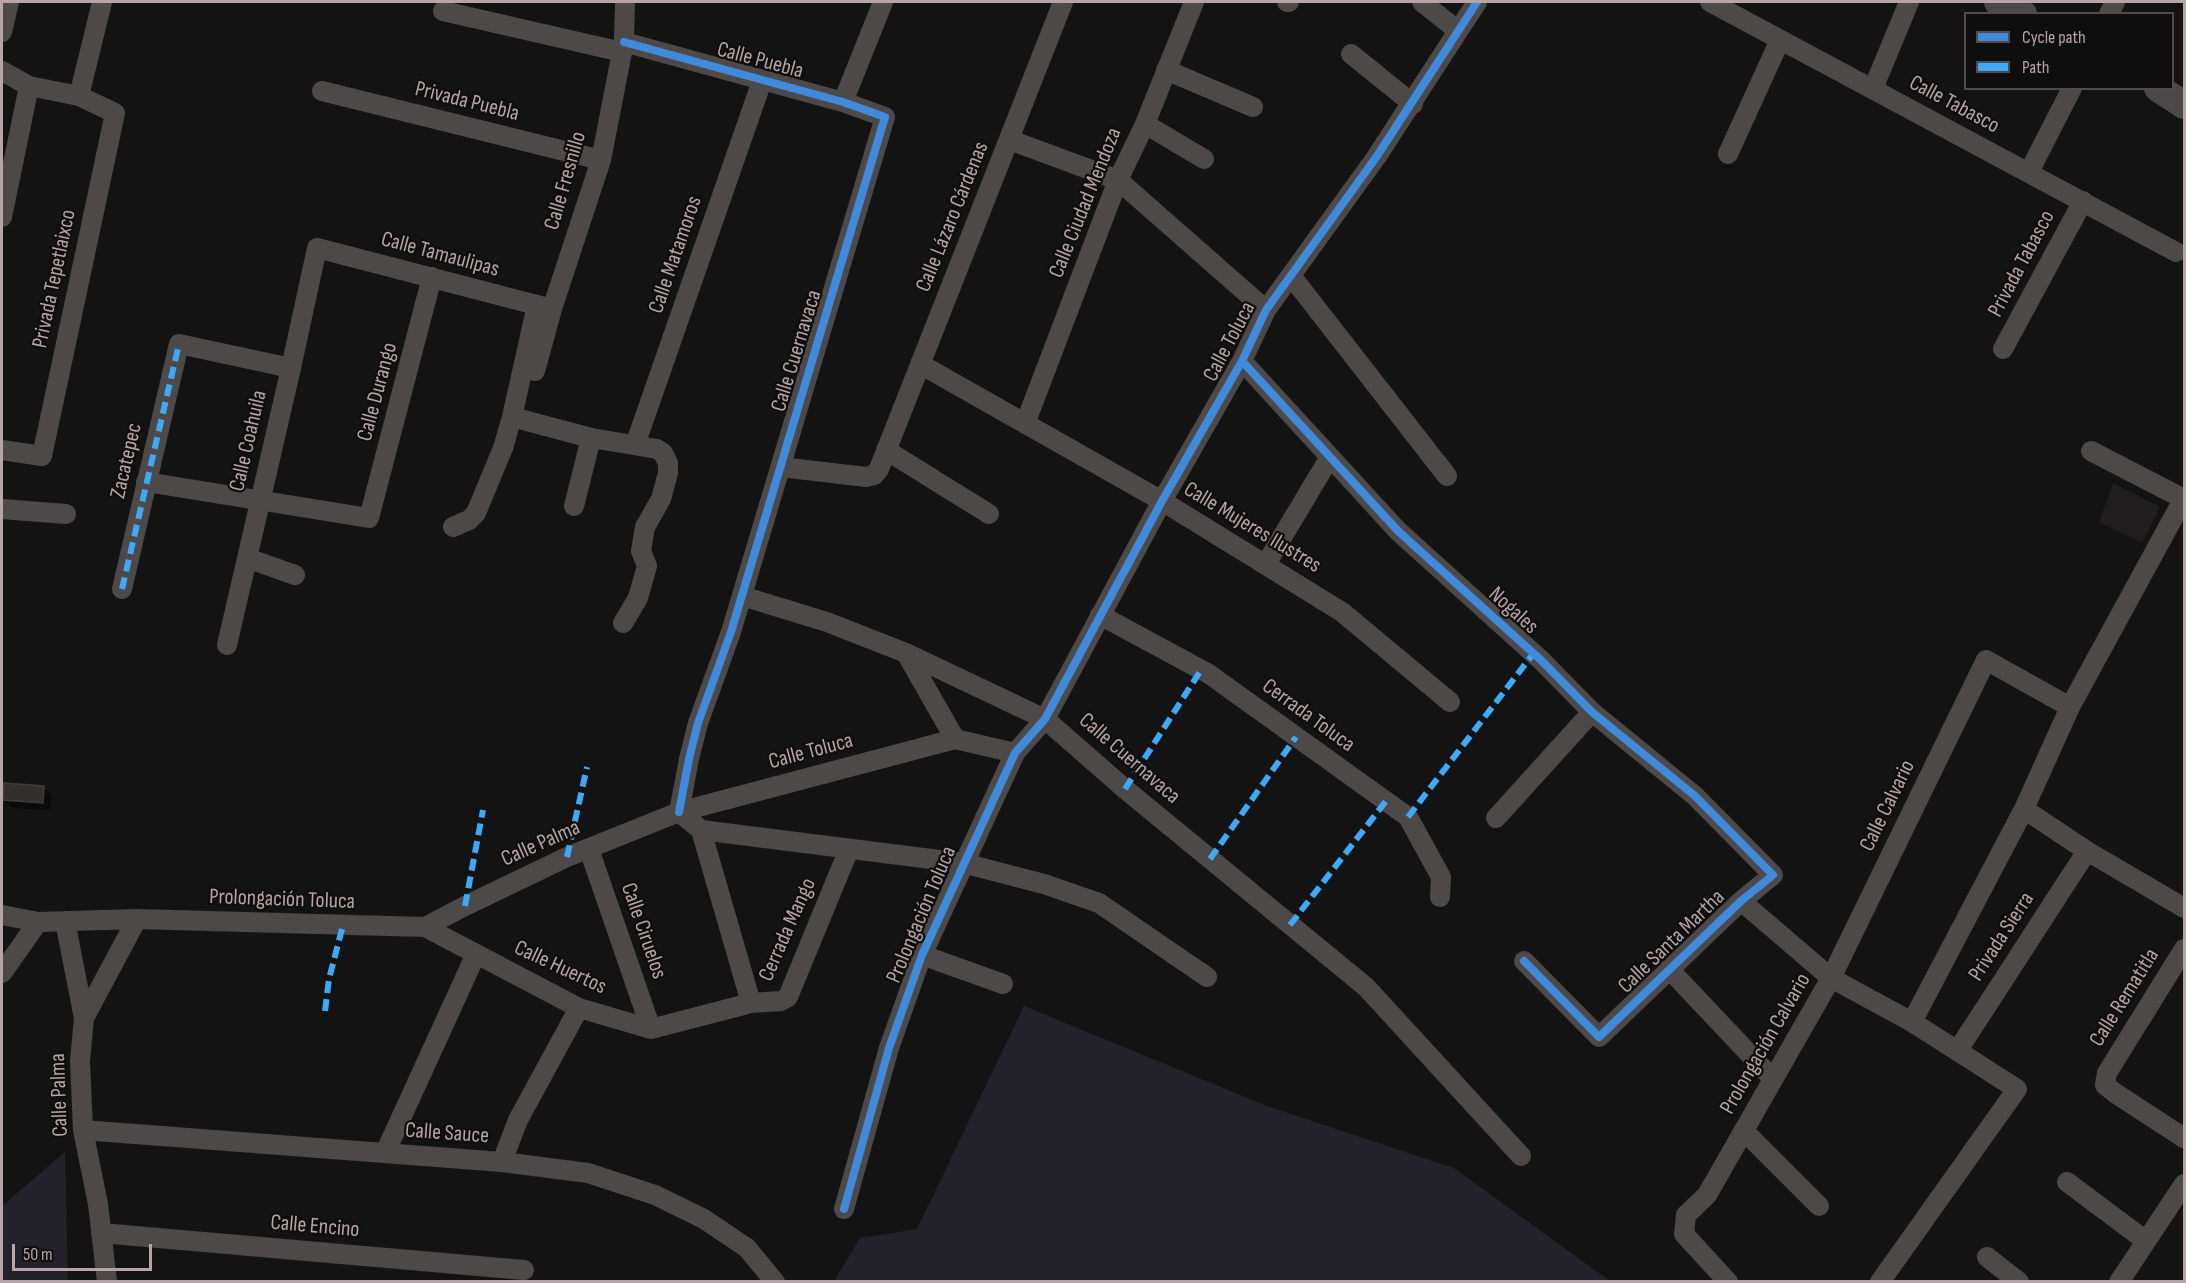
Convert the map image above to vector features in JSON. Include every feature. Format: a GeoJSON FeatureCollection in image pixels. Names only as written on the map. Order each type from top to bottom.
{"type":"FeatureCollection","features":[{"type":"Feature","properties":{"kind":"main road"},"geometry":{"type":"LineString","coordinates":[[1998,2],[2019,12]]}},
{"type":"Feature","properties":{"kind":"main road"},"geometry":{"type":"LineString","coordinates":[[2161,90],[2184,105]]}},
{"type":"Feature","properties":{"kind":"street"},"geometry":{"type":"LineString","coordinates":[[2,32],[9,2]]}},
{"type":"Feature","properties":{"kind":"street"},"geometry":{"type":"LineString","coordinates":[[2,71],[29,86],[79,96],[102,2]]}},
{"type":"Feature","properties":{"kind":"street","name":"Calle Fresnillo"},"geometry":{"type":"LineString","coordinates":[[535,371],[544,307],[601,160],[623,47],[623,2]]}},
{"type":"Feature","properties":{"kind":"street"},"geometry":{"type":"LineString","coordinates":[[843,102],[883,2]]}},
{"type":"Feature","properties":{"kind":"street","name":"Calle Lázaro Cárdenas"},"geometry":{"type":"LineString","coordinates":[[781,467],[866,477],[874,475],[1010,140],[1063,2]]}},
{"type":"Feature","properties":{"kind":"street","name":"Calle Ciudad Mendoza"},"geometry":{"type":"LineString","coordinates":[[1025,424],[1118,180],[1144,124],[1194,2]]}},
{"type":"Feature","properties":{"kind":"street"},"geometry":{"type":"LineString","coordinates":[[1422,2],[1457,30]]}},
{"type":"Feature","properties":{"kind":"street","name":"Calle Toluca"},"geometry":{"type":"LineString","coordinates":[[1045,718],[1162,501],[1242,361],[1266,310],[1292,277],[1413,104],[1476,2]]}},
{"type":"Feature","properties":{"kind":"street","name":"Calle Tabasco"},"geometry":{"type":"LineString","coordinates":[[1710,2],[2176,252]]}},
{"type":"Feature","properties":{"kind":"street"},"geometry":{"type":"LineString","coordinates":[[1873,89],[1909,2]]}},
{"type":"Feature","properties":{"kind":"street","name":"Calle Puebla"},"geometry":{"type":"LineString","coordinates":[[443,11],[623,47],[843,102],[885,117]]}},
{"type":"Feature","properties":{"kind":"street"},"geometry":{"type":"LineString","coordinates":[[1728,154],[1780,40]]}},
{"type":"Feature","properties":{"kind":"street"},"geometry":{"type":"LineString","coordinates":[[1351,54],[1413,104]]}},
{"type":"Feature","properties":{"kind":"street"},"geometry":{"type":"LineString","coordinates":[[1166,70],[1252,107]]}},
{"type":"Feature","properties":{"kind":"street","name":"Calle Matamoros"},"geometry":{"type":"LineString","coordinates":[[635,445],[762,81]]}},
{"type":"Feature","properties":{"kind":"street"},"geometry":{"type":"LineString","coordinates":[[2,217],[5,179],[29,86]]}},
{"type":"Feature","properties":{"kind":"street"},"geometry":{"type":"LineString","coordinates":[[2029,172],[2071,90]]}},
{"type":"Feature","properties":{"kind":"street","name":"Privada Puebla"},"geometry":{"type":"LineString","coordinates":[[322,91],[601,160]]}},
{"type":"Feature","properties":{"kind":"street","name":"Privada Tepetlaixco"},"geometry":{"type":"LineString","coordinates":[[2,450],[42,456],[115,113],[79,96]]}},
{"type":"Feature","properties":{"kind":"street","name":"Calle Cuernavaca"},"geometry":{"type":"LineString","coordinates":[[885,117],[742,596],[827,622],[906,653],[1045,718],[1125,789],[1366,987],[1521,1156]]}},
{"type":"Feature","properties":{"kind":"street"},"geometry":{"type":"LineString","coordinates":[[1144,124],[1204,159]]}},
{"type":"Feature","properties":{"kind":"street"},"geometry":{"type":"LineString","coordinates":[[1010,140],[1118,180],[1266,310]]}},
{"type":"Feature","properties":{"kind":"street","name":"Privada Tabasco"},"geometry":{"type":"LineString","coordinates":[[2003,349],[2083,201]]}},
{"type":"Feature","properties":{"kind":"street","name":"Calle Tamaulipas"},"geometry":{"type":"LineString","coordinates":[[317,248],[544,307]]}},
{"type":"Feature","properties":{"kind":"street","name":"Calle Coahuila"},"geometry":{"type":"LineString","coordinates":[[227,645],[317,248]]}},
{"type":"Feature","properties":{"kind":"street","name":"Calle Durango"},"geometry":{"type":"LineString","coordinates":[[260,502],[369,518],[432,277]]}},
{"type":"Feature","properties":{"kind":"street"},"geometry":{"type":"LineString","coordinates":[[1292,277],[1448,476]]}},
{"type":"Feature","properties":{"kind":"street"},"geometry":{"type":"LineString","coordinates":[[453,526],[469,520],[476,513],[503,448],[544,307]]}},
{"type":"Feature","properties":{"kind":"street","name":"Zacatepec"},"geometry":{"type":"LineString","coordinates":[[122,589],[179,344],[291,368]]}},
{"type":"Feature","properties":{"kind":"street","name":"Nogales"},"geometry":{"type":"LineString","coordinates":[[1242,361],[1398,531],[1542,661],[1592,712],[1695,796],[1773,875]]}},
{"type":"Feature","properties":{"kind":"street","name":"Calle Mujeres Ilustres"},"geometry":{"type":"LineString","coordinates":[[920,364],[1162,501],[1342,612],[1450,702]]}},
{"type":"Feature","properties":{"kind":"street"},"geometry":{"type":"LineString","coordinates":[[512,417],[591,438],[657,449],[663,453],[668,463],[668,473],[661,499],[645,527],[641,551],[647,566],[638,598],[623,623]]}},
{"type":"Feature","properties":{"kind":"street"},"geometry":{"type":"LineString","coordinates":[[574,506],[591,438]]}},
{"type":"Feature","properties":{"kind":"street"},"geometry":{"type":"LineString","coordinates":[[886,450],[990,514]]}},
{"type":"Feature","properties":{"kind":"street"},"geometry":{"type":"LineString","coordinates":[[1912,1022],[2024,808],[2070,707],[2179,520],[2184,498],[2091,451]]}},
{"type":"Feature","properties":{"kind":"street"},"geometry":{"type":"LineString","coordinates":[[1266,564],[1330,457]]}},
{"type":"Feature","properties":{"kind":"street"},"geometry":{"type":"LineString","coordinates":[[146,482],[260,502]]}},
{"type":"Feature","properties":{"kind":"street"},"geometry":{"type":"LineString","coordinates":[[2,509],[66,514]]}},
{"type":"Feature","properties":{"kind":"street"},"geometry":{"type":"LineString","coordinates":[[247,558],[295,575]]}},
{"type":"Feature","properties":{"kind":"street"},"geometry":{"type":"LineString","coordinates":[[651,1029],[751,1003],[701,831],[679,812],[698,723],[742,596]]}},
{"type":"Feature","properties":{"kind":"street","name":"Cerrada Toluca"},"geometry":{"type":"LineString","coordinates":[[1100,615],[1209,674],[1408,817],[1441,877],[1440,897]]}},
{"type":"Feature","properties":{"kind":"street"},"geometry":{"type":"LineString","coordinates":[[906,653],[955,739],[1015,753]]}},
{"type":"Feature","properties":{"kind":"street","name":"Calle Calvario"},"geometry":{"type":"LineString","coordinates":[[1831,978],[1986,660],[2070,707]]}},
{"type":"Feature","properties":{"kind":"street"},"geometry":{"type":"LineString","coordinates":[[1496,818],[1592,712]]}},
{"type":"Feature","properties":{"kind":"street","name":"Prolongación Toluca"},"geometry":{"type":"LineString","coordinates":[[844,1209],[889,1048],[922,955],[1015,753],[1045,718]]}},
{"type":"Feature","properties":{"kind":"street","name":"Calle Toluca"},"geometry":{"type":"LineString","coordinates":[[679,812],[955,739]]}},
{"type":"Feature","properties":{"kind":"street"},"geometry":{"type":"LineString","coordinates":[[2024,808],[2087,851],[2184,908]]}},
{"type":"Feature","properties":{"kind":"street","name":"Calle Palma"},"geometry":{"type":"LineString","coordinates":[[425,927],[526,876],[679,812]]}},
{"type":"Feature","properties":{"kind":"street"},"geometry":{"type":"LineString","coordinates":[[701,831],[963,863],[1044,884],[1099,903],[1207,977]]}},
{"type":"Feature","properties":{"kind":"street","name":"Calle Ciruelos"},"geometry":{"type":"LineString","coordinates":[[589,849],[651,1029]]}},
{"type":"Feature","properties":{"kind":"street","name":"Cerrada Mango"},"geometry":{"type":"LineString","coordinates":[[751,1003],[781,1001],[793,990],[849,849]]}},
{"type":"Feature","properties":{"kind":"street","name":"Privada Sierra"},"geometry":{"type":"LineString","coordinates":[[1958,1050],[2087,851]]}},
{"type":"Feature","properties":{"kind":"street","name":"Calle Santa Martha"},"geometry":{"type":"LineString","coordinates":[[1524,961],[1599,1037],[1741,901],[1773,875]]}},
{"type":"Feature","properties":{"kind":"street","name":"Prolongación Calvario"},"geometry":{"type":"LineString","coordinates":[[1728,1281],[1684,1234],[1686,1215],[1707,1196],[1831,978],[1741,901]]}},
{"type":"Feature","properties":{"kind":"street","name":"Prolongación Toluca"},"geometry":{"type":"LineString","coordinates":[[2,915],[38,922],[137,919],[425,927]]}},
{"type":"Feature","properties":{"kind":"street","name":"Calle Palma"},"geometry":{"type":"LineString","coordinates":[[107,1281],[98,1204],[82,1130],[80,1061],[84,1018],[137,919]]}},
{"type":"Feature","properties":{"kind":"street"},"geometry":{"type":"LineString","coordinates":[[65,921],[84,1018]]}},
{"type":"Feature","properties":{"kind":"street"},"geometry":{"type":"LineString","coordinates":[[2,973],[38,922]]}},
{"type":"Feature","properties":{"kind":"street","name":"Calle Huertos"},"geometry":{"type":"LineString","coordinates":[[425,927],[579,1008],[651,1029]]}},
{"type":"Feature","properties":{"kind":"street","name":"Calle Rematitla"},"geometry":{"type":"LineString","coordinates":[[2184,949],[2107,1073],[2105,1085],[2184,1138]]}},
{"type":"Feature","properties":{"kind":"street"},"geometry":{"type":"LineString","coordinates":[[385,1153],[476,954]]}},
{"type":"Feature","properties":{"kind":"street"},"geometry":{"type":"LineString","coordinates":[[922,955],[1002,984]]}},
{"type":"Feature","properties":{"kind":"street"},"geometry":{"type":"LineString","coordinates":[[1670,969],[1773,1079]]}},
{"type":"Feature","properties":{"kind":"street"},"geometry":{"type":"LineString","coordinates":[[1831,978],[1912,1022],[2016,1089],[1880,1281]]}},
{"type":"Feature","properties":{"kind":"street"},"geometry":{"type":"LineString","coordinates":[[502,1162],[518,1120],[579,1008]]}},
{"type":"Feature","properties":{"kind":"street","name":"Calle Sauce"},"geometry":{"type":"LineString","coordinates":[[82,1130],[502,1162],[588,1173],[655,1196],[704,1219],[747,1248],[775,1281]]}},
{"type":"Feature","properties":{"kind":"street"},"geometry":{"type":"LineString","coordinates":[[1744,1131],[1818,1206]]}},
{"type":"Feature","properties":{"kind":"street"},"geometry":{"type":"LineString","coordinates":[[2067,1182],[2146,1241]]}},
{"type":"Feature","properties":{"kind":"street"},"geometry":{"type":"LineString","coordinates":[[2119,1281],[2184,1184]]}},
{"type":"Feature","properties":{"kind":"street","name":"Calle Encino"},"geometry":{"type":"LineString","coordinates":[[101,1233],[524,1270]]}},
{"type":"Feature","properties":{"kind":"street"},"geometry":{"type":"LineString","coordinates":[[1987,1257],[2019,1281]]}},
{"type":"Feature","properties":{"kind":"shaded area"},"geometry":{"type":"Polygon","coordinates":[[[2113,483],[2160,507],[2142,543],[2099,522],[2113,483]]]}},
{"type":"Feature","properties":{"kind":"shaded area"},"geometry":{"type":"Polygon","coordinates":[[[1024,1006],[1267,1106],[1454,1168],[1610,1281],[834,1281],[860,1238],[917,1229],[1024,1006]]]}},
{"type":"Feature","properties":{"kind":"shaded area"},"geometry":{"type":"Polygon","coordinates":[[[65,1152],[68,1281],[2,1281],[2,1206],[65,1152]]]}},
{"type":"Feature","properties":{"kind":"building"},"geometry":{"type":"Polygon","coordinates":[[[4,783],[44,786],[43,803],[3,800],[4,783]]]}},
{"type":"Feature","properties":{"kind":"marked path"},"geometry":{"type":"LineString","coordinates":[[122,589],[179,344]]}},
{"type":"Feature","properties":{"kind":"marked path"},"geometry":{"type":"LineString","coordinates":[[1408,817],[1533,654]]}},
{"type":"Feature","properties":{"kind":"marked path"},"geometry":{"type":"LineString","coordinates":[[1125,789],[1201,670]]}},
{"type":"Feature","properties":{"kind":"marked path"},"geometry":{"type":"LineString","coordinates":[[1210,859],[1296,737]]}},
{"type":"Feature","properties":{"kind":"marked path"},"geometry":{"type":"LineString","coordinates":[[567,857],[587,767]]}},
{"type":"Feature","properties":{"kind":"marked path"},"geometry":{"type":"LineString","coordinates":[[1290,925],[1386,801]]}},
{"type":"Feature","properties":{"kind":"marked path"},"geometry":{"type":"LineString","coordinates":[[465,906],[483,810]]}},
{"type":"Feature","properties":{"kind":"marked path"},"geometry":{"type":"LineString","coordinates":[[325,1011],[329,979],[343,925]]}},
{"type":"Feature","properties":{"kind":"cycle path"},"geometry":{"type":"LineString","coordinates":[[844,1209],[889,1048],[922,955],[1015,753],[1045,719],[1162,501],[1242,361],[1266,310],[1377,156],[1477,2]]}},
{"type":"Feature","properties":{"kind":"cycle path"},"geometry":{"type":"LineString","coordinates":[[624,42],[843,102],[885,117],[731,632],[698,723],[679,812]]}},
{"type":"Feature","properties":{"kind":"cycle path"},"geometry":{"type":"LineString","coordinates":[[1242,361],[1398,531],[1542,661],[1592,712],[1695,796],[1773,875],[1741,901],[1599,1037],[1524,961]]}}]}
